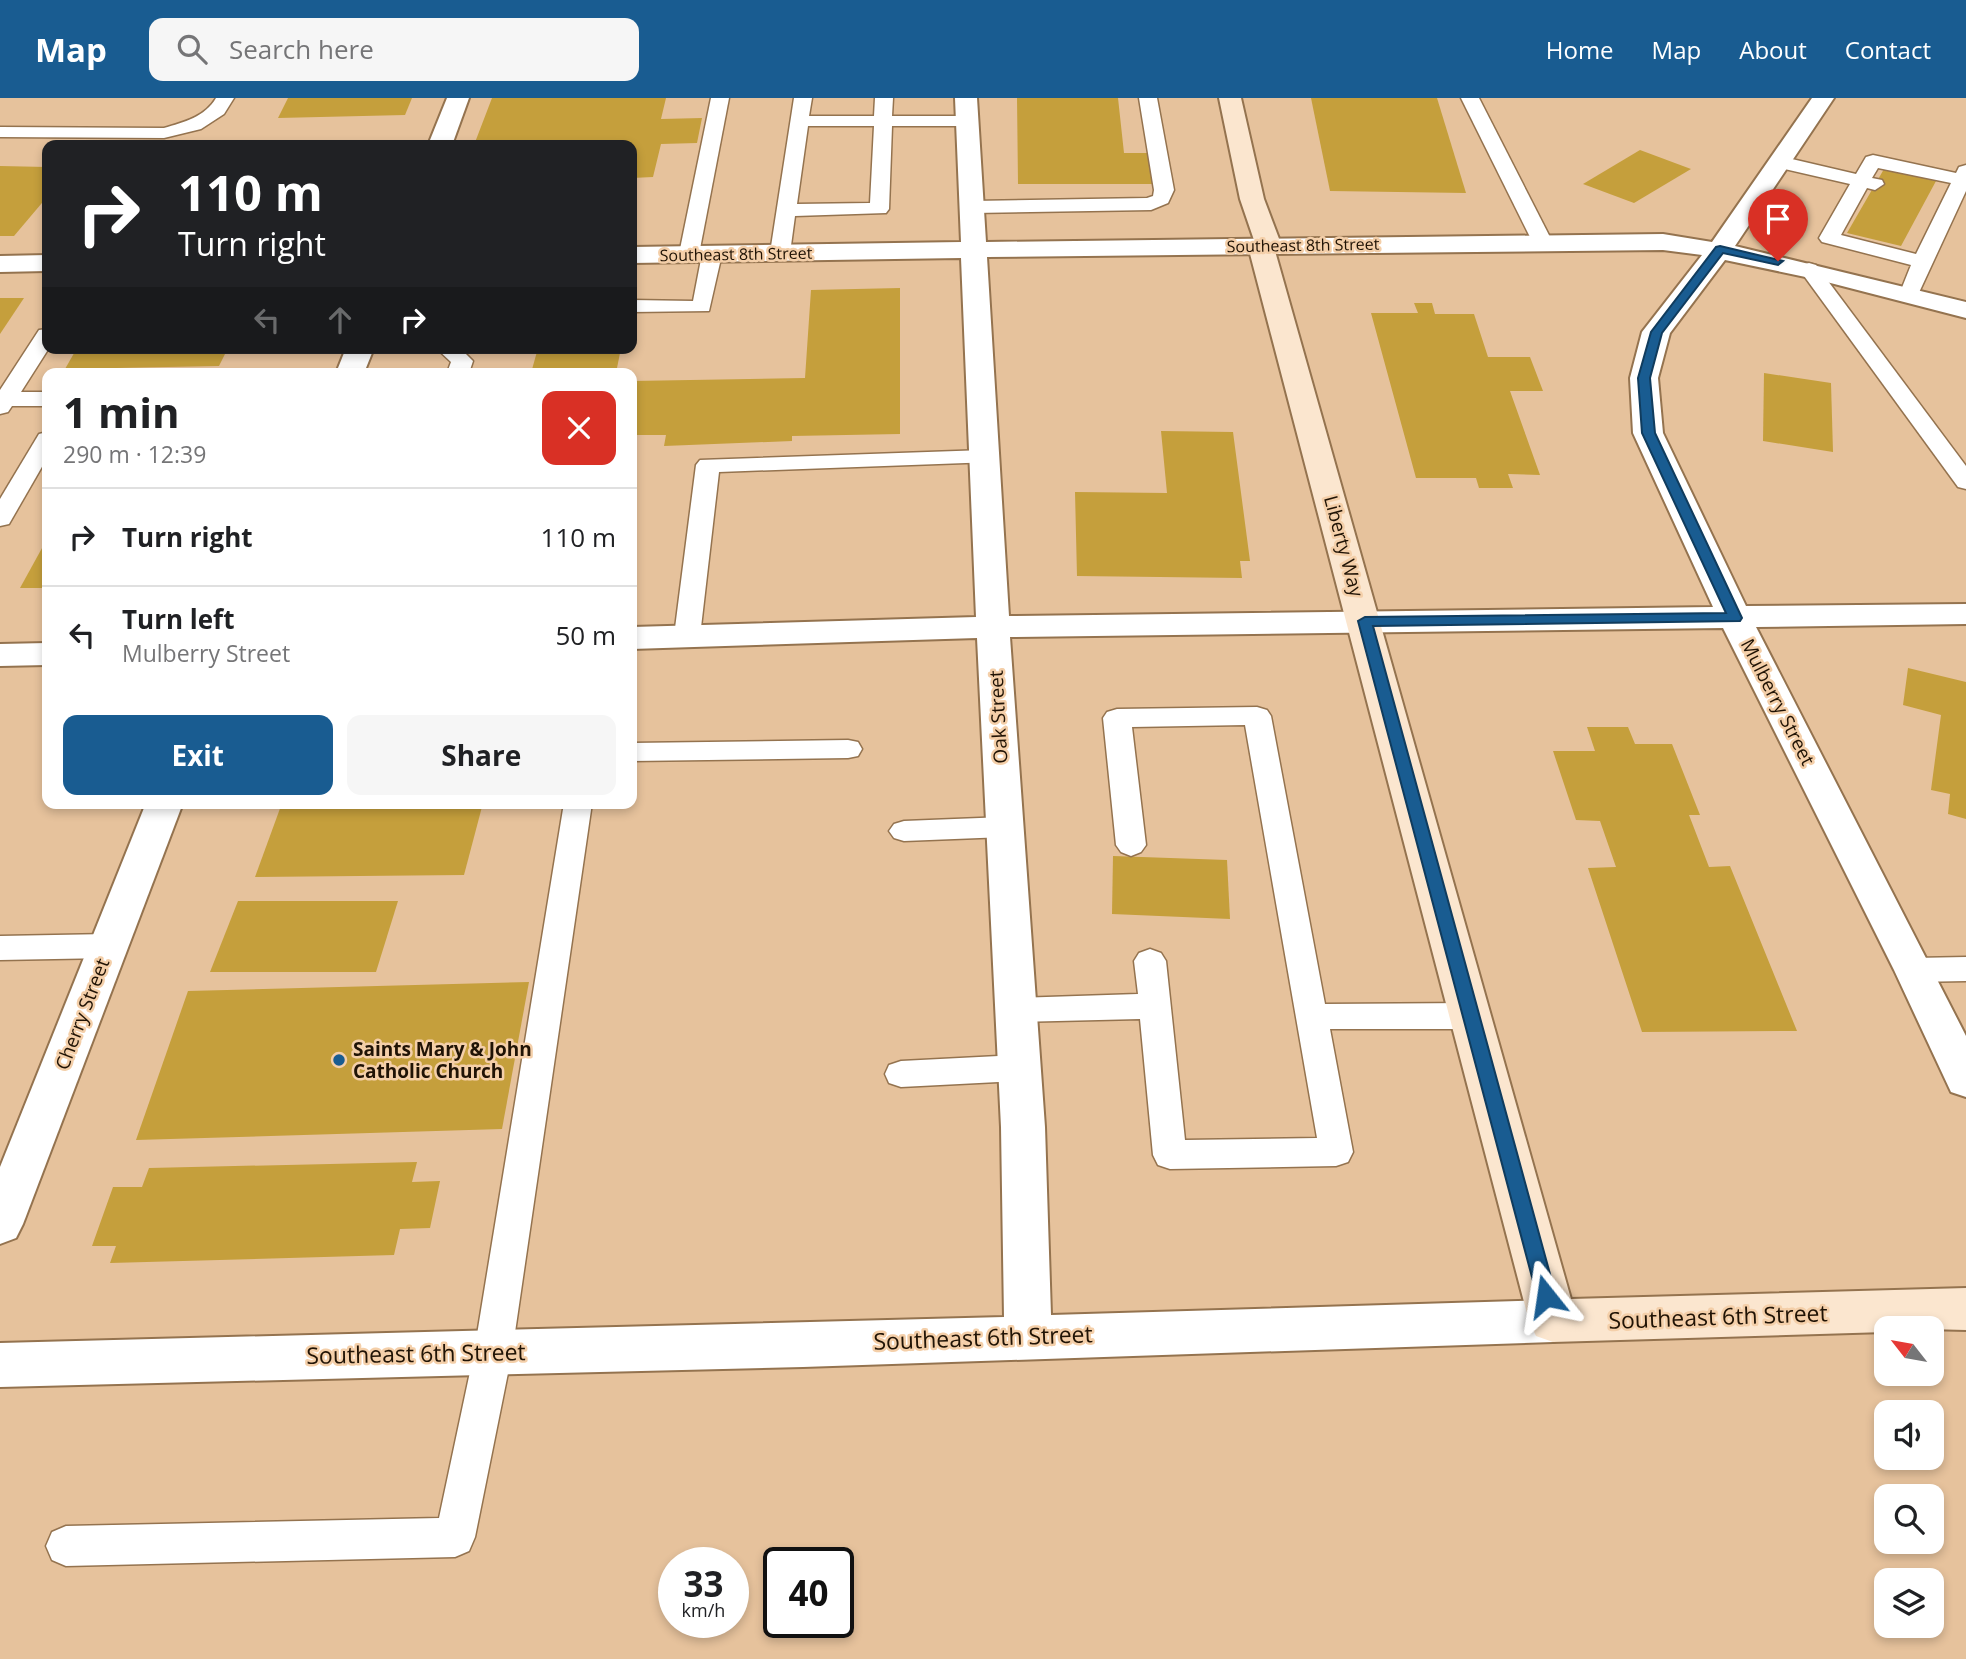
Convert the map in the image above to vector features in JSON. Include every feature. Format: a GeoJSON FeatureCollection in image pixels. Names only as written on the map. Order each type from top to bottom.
{"type":"FeatureCollection","features":[{"type":"Feature","properties":{"kind":"street"},"geometry":{"type":"LineString","coordinates":[[442,140],[458,98]]}},
{"type":"Feature","properties":{"kind":"street","name":"Liberty Way"},"geometry":{"type":"LineString","coordinates":[[1230,98],[1252,199],[1268,244],[1262,250],[1365,621],[1553,1321]]}},
{"type":"Feature","properties":{"kind":"street","name":"Mulberry Street"},"geometry":{"type":"LineString","coordinates":[[1823,98],[1720,249],[1657,332],[1644,378],[1648,433],[1735,618],[1914,970],[1966,1080]]}},
{"type":"Feature","properties":{"kind":"street","name":"Oak Street"},"geometry":{"type":"LineString","coordinates":[[967,109],[1019,1068],[1028,1336]]}},
{"type":"Feature","properties":{"kind":"street","name":"Southeast 8th Street"},"geometry":{"type":"LineString","coordinates":[[637,255],[1268,244],[1664,242],[1720,249],[1809,269],[1966,310]]}},
{"type":"Feature","properties":{"kind":"street"},"geometry":{"type":"LineString","coordinates":[[0,264],[42,263]]}},
{"type":"Feature","properties":{"kind":"street"},"geometry":{"type":"LineString","coordinates":[[637,638],[993,627],[1966,614]]}},
{"type":"Feature","properties":{"kind":"street"},"geometry":{"type":"LineString","coordinates":[[0,655],[42,654]]}},
{"type":"Feature","properties":{"kind":"street","name":"Cherry Street"},"geometry":{"type":"LineString","coordinates":[[0,1224],[163,809]]}},
{"type":"Feature","properties":{"kind":"street","name":"Southeast 6th Street"},"geometry":{"type":"LineString","coordinates":[[0,1365],[1966,1309]]}},
{"type":"Feature","properties":{"kind":"lane"},"geometry":{"type":"LineString","coordinates":[[0,132],[164,133],[195,125],[218,110],[225,98]]}},
{"type":"Feature","properties":{"kind":"lane"},"geometry":{"type":"LineString","coordinates":[[637,306],[702,307],[700,254],[720,98]]}},
{"type":"Feature","properties":{"kind":"lane"},"geometry":{"type":"LineString","coordinates":[[780,253],[803,98]]}},
{"type":"Feature","properties":{"kind":"lane"},"geometry":{"type":"LineString","coordinates":[[788,210],[878,209],[884,98]]}},
{"type":"Feature","properties":{"kind":"lane"},"geometry":{"type":"LineString","coordinates":[[973,207],[1151,204],[1161,199],[1164,190],[1148,98]]}},
{"type":"Feature","properties":{"kind":"lane"},"geometry":{"type":"LineString","coordinates":[[1470,98],[1543,243]]}},
{"type":"Feature","properties":{"kind":"lane"},"geometry":{"type":"LineString","coordinates":[[799,121],[883,121],[967,109]]}},
{"type":"Feature","properties":{"kind":"lane"},"geometry":{"type":"LineString","coordinates":[[1909,295],[1964,176],[1874,161],[1859,199],[1829,238],[1922,262]]}},
{"type":"Feature","properties":{"kind":"lane"},"geometry":{"type":"LineString","coordinates":[[1779,162],[1859,199]]}},
{"type":"Feature","properties":{"kind":"lane"},"geometry":{"type":"LineString","coordinates":[[1923,205],[1943,220]]}},
{"type":"Feature","properties":{"kind":"lane"},"geometry":{"type":"LineString","coordinates":[[1909,232],[1943,220]]}},
{"type":"Feature","properties":{"kind":"lane"},"geometry":{"type":"LineString","coordinates":[[1809,269],[1966,482]]}},
{"type":"Feature","properties":{"kind":"lane"},"geometry":{"type":"LineString","coordinates":[[3,403],[42,343]]}},
{"type":"Feature","properties":{"kind":"lane"},"geometry":{"type":"LineString","coordinates":[[453,354],[461,361],[459,368]]}},
{"type":"Feature","properties":{"kind":"lane"},"geometry":{"type":"LineString","coordinates":[[3,403],[42,399]]}},
{"type":"Feature","properties":{"kind":"lane"},"geometry":{"type":"LineString","coordinates":[[0,519],[42,448]]}},
{"type":"Feature","properties":{"kind":"lane"},"geometry":{"type":"LineString","coordinates":[[687,636],[708,465],[985,457]]}},
{"type":"Feature","properties":{"kind":"lane"},"geometry":{"type":"LineString","coordinates":[[1130,845],[1117,718],[1257,716],[1336,1153],[1170,1155],[1150,961]]}},
{"type":"Feature","properties":{"kind":"lane"},"geometry":{"type":"LineString","coordinates":[[637,752],[848,749]]}},
{"type":"Feature","properties":{"kind":"lane"},"geometry":{"type":"LineString","coordinates":[[66,1546],[455,1536],[493,1353],[577,809]]}},
{"type":"Feature","properties":{"kind":"lane"},"geometry":{"type":"LineString","coordinates":[[904,831],[1005,827]]}},
{"type":"Feature","properties":{"kind":"lane"},"geometry":{"type":"LineString","coordinates":[[0,948],[109,946]]}},
{"type":"Feature","properties":{"kind":"lane"},"geometry":{"type":"LineString","coordinates":[[1914,970],[1966,970]]}},
{"type":"Feature","properties":{"kind":"lane"},"geometry":{"type":"LineString","coordinates":[[1016,1010],[1154,1006]]}},
{"type":"Feature","properties":{"kind":"lane"},"geometry":{"type":"LineString","coordinates":[[1311,1017],[1471,1016]]}},
{"type":"Feature","properties":{"kind":"lane"},"geometry":{"type":"LineString","coordinates":[[901,1073],[1019,1068]]}},
{"type":"Feature","properties":{"kind":"building"},"geometry":{"type":"Polygon","coordinates":[[[288,98],[412,98],[405,115],[278,118],[288,98]]]}},
{"type":"Feature","properties":{"kind":"building"},"geometry":{"type":"Polygon","coordinates":[[[492,98],[666,98],[661,119],[702,118],[697,143],[661,144],[653,177],[637,178],[637,140],[476,140],[492,98]]]}},
{"type":"Feature","properties":{"kind":"building"},"geometry":{"type":"Polygon","coordinates":[[[1017,98],[1118,98],[1124,153],[1153,153],[1157,184],[1018,184],[1017,98]]]}},
{"type":"Feature","properties":{"kind":"building"},"geometry":{"type":"Polygon","coordinates":[[[1311,98],[1437,98],[1466,193],[1330,191],[1311,98]]]}},
{"type":"Feature","properties":{"kind":"building"},"geometry":{"type":"Polygon","coordinates":[[[1640,150],[1691,169],[1634,203],[1583,184],[1640,150]]]}},
{"type":"Feature","properties":{"kind":"building"},"geometry":{"type":"Polygon","coordinates":[[[0,166],[42,167],[42,203],[14,236],[0,236],[0,166]]]}},
{"type":"Feature","properties":{"kind":"building"},"geometry":{"type":"Polygon","coordinates":[[[1884,169],[1936,181],[1901,246],[1847,233],[1884,169]]]}},
{"type":"Feature","properties":{"kind":"building"},"geometry":{"type":"Polygon","coordinates":[[[900,288],[900,434],[792,436],[792,441],[664,446],[666,435],[637,435],[637,381],[805,378],[811,290],[900,288]]]}},
{"type":"Feature","properties":{"kind":"building"},"geometry":{"type":"Polygon","coordinates":[[[0,298],[24,298],[0,334],[0,298]]]}},
{"type":"Feature","properties":{"kind":"building"},"geometry":{"type":"Polygon","coordinates":[[[1414,303],[1432,303],[1435,314],[1474,314],[1488,357],[1530,357],[1543,391],[1510,391],[1540,475],[1508,474],[1513,488],[1479,488],[1476,478],[1416,478],[1371,313],[1418,313],[1414,303]]]}},
{"type":"Feature","properties":{"kind":"building"},"geometry":{"type":"Polygon","coordinates":[[[74,354],[225,354],[219,366],[66,368],[74,354]]]}},
{"type":"Feature","properties":{"kind":"building"},"geometry":{"type":"Polygon","coordinates":[[[536,354],[620,354],[617,368],[532,368],[536,354]]]}},
{"type":"Feature","properties":{"kind":"building"},"geometry":{"type":"Polygon","coordinates":[[[1764,373],[1831,383],[1833,452],[1763,441],[1764,373]]]}},
{"type":"Feature","properties":{"kind":"building"},"geometry":{"type":"Polygon","coordinates":[[[1161,431],[1233,432],[1250,561],[1240,561],[1242,578],[1077,576],[1075,492],[1167,493],[1161,431]]]}},
{"type":"Feature","properties":{"kind":"building"},"geometry":{"type":"Polygon","coordinates":[[[42,548],[42,588],[20,588],[42,548]]]}},
{"type":"Feature","properties":{"kind":"building"},"geometry":{"type":"Polygon","coordinates":[[[1908,668],[1966,682],[1966,819],[1948,814],[1950,794],[1931,790],[1941,715],[1903,705],[1908,668]]]}},
{"type":"Feature","properties":{"kind":"building"},"geometry":{"type":"Polygon","coordinates":[[[1587,727],[1628,727],[1635,744],[1672,744],[1700,815],[1689,815],[1709,867],[1730,866],[1797,1031],[1642,1032],[1588,868],[1616,867],[1600,821],[1576,820],[1553,751],[1595,751],[1587,727]]]}},
{"type":"Feature","properties":{"kind":"building"},"geometry":{"type":"Polygon","coordinates":[[[280,809],[481,809],[464,875],[255,877],[280,809]]]}},
{"type":"Feature","properties":{"kind":"building"},"geometry":{"type":"Polygon","coordinates":[[[1113,856],[1227,860],[1230,919],[1112,914],[1113,856]]]}},
{"type":"Feature","properties":{"kind":"building"},"geometry":{"type":"Polygon","coordinates":[[[238,901],[398,901],[376,972],[210,972],[238,901]]]}},
{"type":"Feature","properties":{"kind":"building","name":"Saints Mary & John Catholic Church"},"geometry":{"type":"Polygon","coordinates":[[[529,982],[502,1129],[136,1140],[188,991],[529,982]]]}},
{"type":"Feature","properties":{"kind":"building"},"geometry":{"type":"Polygon","coordinates":[[[417,1162],[412,1182],[440,1181],[430,1228],[400,1229],[394,1255],[110,1263],[116,1246],[92,1246],[113,1187],[142,1187],[149,1168],[417,1162]]]}},
{"type":"Feature","properties":{"kind":"place","name":"Saints Mary & John Catholic Church"},"geometry":{"type":"Point","coordinates":[339,1060]}},
{"type":"Feature","properties":{"kind":"route"},"geometry":{"type":"LineString","coordinates":[[1546,1296],[1365,621],[1735,618],[1648,433],[1644,378],[1657,332],[1720,249],[1778,261]]}}]}
